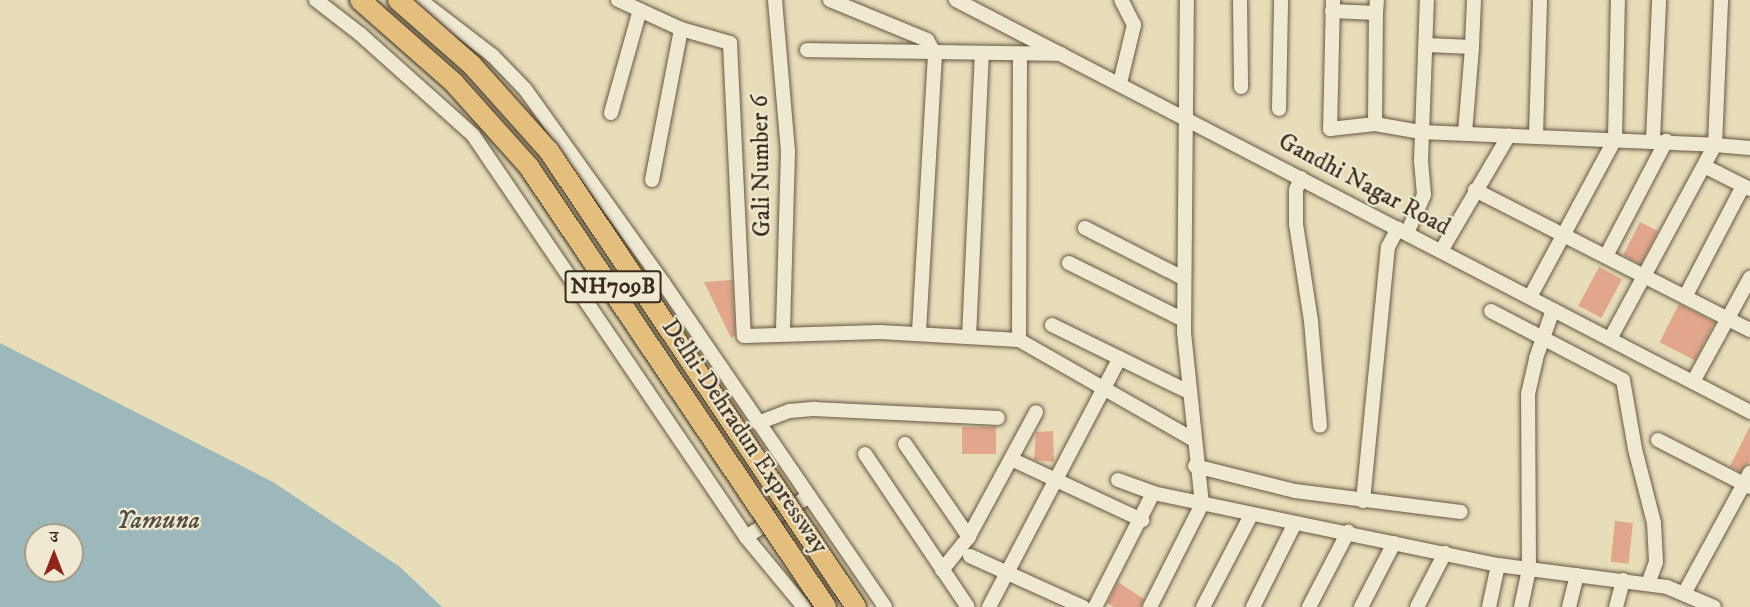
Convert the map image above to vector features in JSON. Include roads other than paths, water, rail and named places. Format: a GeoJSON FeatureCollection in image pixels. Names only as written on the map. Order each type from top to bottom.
{"type":"FeatureCollection","features":[{"type":"Feature","properties":{"kind":"highway","name":"Delhi-Dehradun Expressway"},"geometry":{"type":"LineString","coordinates":[[360,0],[454,83],[529,166],[826,607]]}},
{"type":"Feature","properties":{"kind":"highway","name":"Delhi-Dehradun Expressway"},"geometry":{"type":"LineString","coordinates":[[398,0],[472,65],[549,151],[856,607]]}},
{"type":"Feature","properties":{"kind":"street"},"geometry":{"type":"LineString","coordinates":[[316,0],[360,34],[473,135],[746,537],[804,607]]}},
{"type":"Feature","properties":{"kind":"street"},"geometry":{"type":"LineString","coordinates":[[420,0],[493,56],[525,89],[885,607]]}},
{"type":"Feature","properties":{"kind":"street"},"geometry":{"type":"LineString","coordinates":[[618,0],[635,5],[681,28],[730,43],[744,334],[748,337],[783,333],[919,334],[1019,340],[1194,440]]}},
{"type":"Feature","properties":{"kind":"street","name":"Gali Number 6"},"geometry":{"type":"LineString","coordinates":[[775,0],[788,151],[783,333]]}},
{"type":"Feature","properties":{"kind":"street"},"geometry":{"type":"LineString","coordinates":[[830,0],[927,40],[935,54],[919,334]]}},
{"type":"Feature","properties":{"kind":"street","name":"Gandhi Nagar Road"},"geometry":{"type":"LineString","coordinates":[[956,0],[1120,83],[1750,412]]}},
{"type":"Feature","properties":{"kind":"street"},"geometry":{"type":"LineString","coordinates":[[1120,83],[1134,26],[1121,0]]}},
{"type":"Feature","properties":{"kind":"street"},"geometry":{"type":"LineString","coordinates":[[1150,607],[1202,504],[1195,466],[1184,320],[1187,0]]}},
{"type":"Feature","properties":{"kind":"street"},"geometry":{"type":"LineString","coordinates":[[1240,0],[1241,87]]}},
{"type":"Feature","properties":{"kind":"street"},"geometry":{"type":"LineString","coordinates":[[1279,109],[1281,0]]}},
{"type":"Feature","properties":{"kind":"street"},"geometry":{"type":"LineString","coordinates":[[1363,501],[1387,257],[1424,195],[1421,132],[1427,0]]}},
{"type":"Feature","properties":{"kind":"street"},"geometry":{"type":"LineString","coordinates":[[1465,133],[1474,0]]}},
{"type":"Feature","properties":{"kind":"street"},"geometry":{"type":"LineString","coordinates":[[1536,136],[1540,0]]}},
{"type":"Feature","properties":{"kind":"street"},"geometry":{"type":"LineString","coordinates":[[1530,297],[1615,139],[1618,0]]}},
{"type":"Feature","properties":{"kind":"street"},"geometry":{"type":"LineString","coordinates":[[1606,256],[1659,141],[1659,0]]}},
{"type":"Feature","properties":{"kind":"street"},"geometry":{"type":"LineString","coordinates":[[1610,339],[1706,166],[1715,145],[1721,0]]}},
{"type":"Feature","properties":{"kind":"street"},"geometry":{"type":"LineString","coordinates":[[611,113],[635,5]]}},
{"type":"Feature","properties":{"kind":"street"},"geometry":{"type":"LineString","coordinates":[[1375,124],[1376,7],[1332,5],[1330,129],[1375,124],[1421,132],[1659,141],[1750,148]]}},
{"type":"Feature","properties":{"kind":"street"},"geometry":{"type":"LineString","coordinates":[[652,180],[681,28]]}},
{"type":"Feature","properties":{"kind":"street"},"geometry":{"type":"LineString","coordinates":[[1426,45],[1472,47]]}},
{"type":"Feature","properties":{"kind":"street"},"geometry":{"type":"LineString","coordinates":[[807,50],[935,54],[1063,54]]}},
{"type":"Feature","properties":{"kind":"street"},"geometry":{"type":"LineString","coordinates":[[969,337],[982,54]]}},
{"type":"Feature","properties":{"kind":"street"},"geometry":{"type":"LineString","coordinates":[[1019,340],[1020,54]]}},
{"type":"Feature","properties":{"kind":"street"},"geometry":{"type":"LineString","coordinates":[[1441,251],[1474,190],[1509,135]]}},
{"type":"Feature","properties":{"kind":"street"},"geometry":{"type":"LineString","coordinates":[[1685,297],[1747,188],[1706,166]]}},
{"type":"Feature","properties":{"kind":"street"},"geometry":{"type":"LineString","coordinates":[[1301,178],[1296,190],[1296,224],[1311,321],[1320,426]]}},
{"type":"Feature","properties":{"kind":"street"},"geometry":{"type":"LineString","coordinates":[[1474,190],[1750,330]]}},
{"type":"Feature","properties":{"kind":"street"},"geometry":{"type":"LineString","coordinates":[[1085,228],[1184,278]]}},
{"type":"Feature","properties":{"kind":"street"},"geometry":{"type":"LineString","coordinates":[[1069,263],[1184,320]]}},
{"type":"Feature","properties":{"kind":"street"},"geometry":{"type":"LineString","coordinates":[[1693,382],[1750,278]]}},
{"type":"Feature","properties":{"kind":"street"},"geometry":{"type":"LineString","coordinates":[[1521,607],[1529,569],[1526,415],[1531,376],[1553,310]]}},
{"type":"Feature","properties":{"kind":"street"},"geometry":{"type":"LineString","coordinates":[[1491,311],[1623,380],[1635,449],[1654,523],[1656,562],[1648,584]]}},
{"type":"Feature","properties":{"kind":"street"},"geometry":{"type":"LineString","coordinates":[[1052,325],[1189,392]]}},
{"type":"Feature","properties":{"kind":"street"},"geometry":{"type":"LineString","coordinates":[[989,607],[1054,478],[1120,358]]}},
{"type":"Feature","properties":{"kind":"street"},"geometry":{"type":"LineString","coordinates":[[758,423],[790,411],[815,409],[998,418]]}},
{"type":"Feature","properties":{"kind":"street"},"geometry":{"type":"LineString","coordinates":[[942,570],[969,537],[1036,412]]}},
{"type":"Feature","properties":{"kind":"street"},"geometry":{"type":"LineString","coordinates":[[1658,440],[1748,481],[1685,592]]}},
{"type":"Feature","properties":{"kind":"street"},"geometry":{"type":"LineString","coordinates":[[905,444],[969,537]]}},
{"type":"Feature","properties":{"kind":"street"},"geometry":{"type":"LineString","coordinates":[[865,454],[968,607]]}},
{"type":"Feature","properties":{"kind":"street"},"geometry":{"type":"LineString","coordinates":[[1011,459],[1142,520]]}},
{"type":"Feature","properties":{"kind":"street"},"geometry":{"type":"LineString","coordinates":[[1195,466],[1295,491],[1461,512]]}},
{"type":"Feature","properties":{"kind":"street"},"geometry":{"type":"LineString","coordinates":[[1118,480],[1154,493],[1251,515],[1348,532],[1498,565],[1648,584],[1685,592],[1713,607]]}},
{"type":"Feature","properties":{"kind":"street"},"geometry":{"type":"LineString","coordinates":[[1095,607],[1154,493]]}},
{"type":"Feature","properties":{"kind":"street"},"geometry":{"type":"LineString","coordinates":[[746,537],[809,496]]}},
{"type":"Feature","properties":{"kind":"street"},"geometry":{"type":"LineString","coordinates":[[1203,607],[1251,515]]}},
{"type":"Feature","properties":{"kind":"street"},"geometry":{"type":"LineString","coordinates":[[1253,607],[1295,523]]}},
{"type":"Feature","properties":{"kind":"street"},"geometry":{"type":"LineString","coordinates":[[1309,607],[1348,532]]}},
{"type":"Feature","properties":{"kind":"street"},"geometry":{"type":"LineString","coordinates":[[1361,607],[1394,543]]}},
{"type":"Feature","properties":{"kind":"street"},"geometry":{"type":"LineString","coordinates":[[1417,607],[1445,553]]}},
{"type":"Feature","properties":{"kind":"street"},"geometry":{"type":"LineString","coordinates":[[970,556],[1083,607]]}},
{"type":"Feature","properties":{"kind":"street"},"geometry":{"type":"LineString","coordinates":[[1489,607],[1498,565]]}},
{"type":"Feature","properties":{"kind":"street"},"geometry":{"type":"LineString","coordinates":[[1569,607],[1577,575]]}},
{"type":"Feature","properties":{"kind":"street"},"geometry":{"type":"LineString","coordinates":[[1616,607],[1623,580]]}},
{"type":"Feature","properties":{"kind":"water","name":"Yamuna"},"geometry":{"type":"Polygon","coordinates":[[[0,343],[273,482],[400,567],[442,607],[0,607],[0,343]]]}}]}
